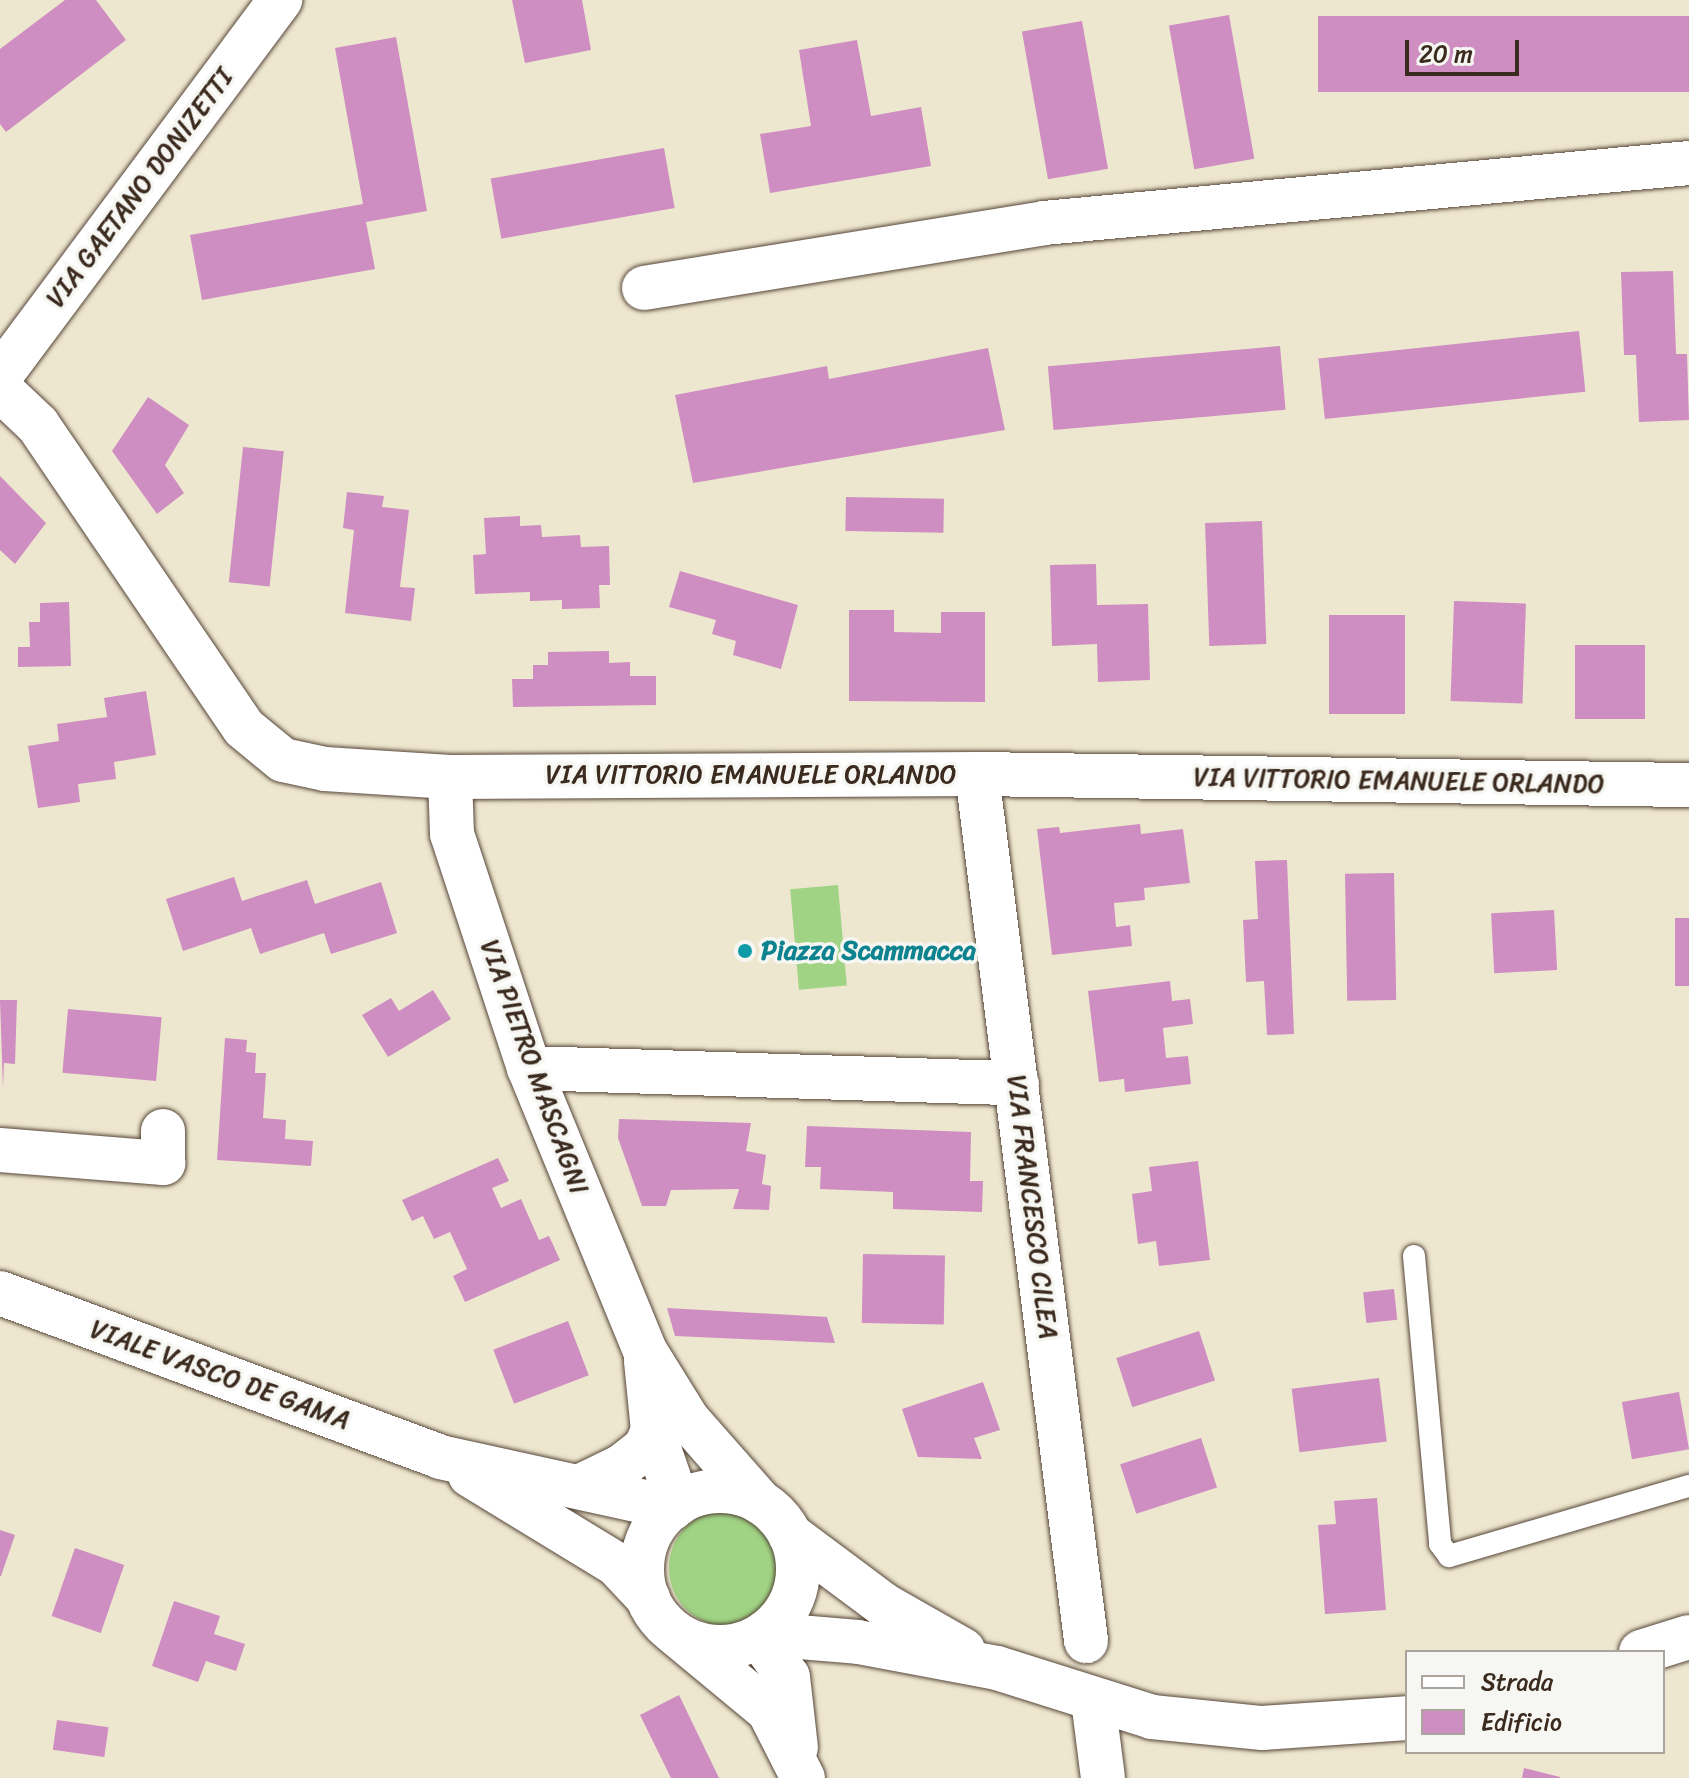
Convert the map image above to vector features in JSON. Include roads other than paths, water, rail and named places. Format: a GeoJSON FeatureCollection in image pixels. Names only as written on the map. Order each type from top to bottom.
{"type":"FeatureCollection","features":[{"type":"Feature","properties":{"kind":"street","name":"VIA GAETANO DONIZETTI"},"geometry":{"type":"LineString","coordinates":[[0,376],[280,0]]}},
{"type":"Feature","properties":{"kind":"street"},"geometry":{"type":"LineString","coordinates":[[644,288],[1044,223],[1689,163]]}},
{"type":"Feature","properties":{"kind":"street","name":"VIA VITTORIO EMANUELE ORLANDO"},"geometry":{"type":"LineString","coordinates":[[0,389],[38,425],[244,728],[283,760],[325,769],[450,777],[977,774],[1689,785]]}},
{"type":"Feature","properties":{"kind":"street","name":"VIA FRANCESCO CILEA"},"geometry":{"type":"LineString","coordinates":[[977,774],[1086,1641]]}},
{"type":"Feature","properties":{"kind":"street","name":"VIA PIETRO MASCAGNI"},"geometry":{"type":"LineString","coordinates":[[450,777],[452,834],[529,1068],[645,1351]]}},
{"type":"Feature","properties":{"kind":"street"},"geometry":{"type":"LineString","coordinates":[[529,1068],[1017,1083]]}},
{"type":"Feature","properties":{"kind":"street"},"geometry":{"type":"LineString","coordinates":[[0,1150],[163,1163],[163,1131]]}},
{"type":"Feature","properties":{"kind":"street","name":"VIALE VASCO DE GAMA"},"geometry":{"type":"LineString","coordinates":[[0,1293],[440,1457]]}},
{"type":"Feature","properties":{"kind":"street"},"geometry":{"type":"LineString","coordinates":[[645,1351],[653,1431],[675,1506]]}},
{"type":"Feature","properties":{"kind":"street"},"geometry":{"type":"LineString","coordinates":[[645,1351],[688,1420],[790,1535],[884,1605],[997,1668]]}},
{"type":"Feature","properties":{"kind":"street"},"geometry":{"type":"LineString","coordinates":[[583,1485],[622,1466],[645,1448],[653,1431]]}},
{"type":"Feature","properties":{"kind":"street"},"geometry":{"type":"LineString","coordinates":[[440,1457],[675,1506]]}},
{"type":"Feature","properties":{"kind":"street"},"geometry":{"type":"LineString","coordinates":[[440,1457],[616,1564],[675,1633],[769,1711],[801,1772]]}},
{"type":"Feature","properties":{"kind":"street"},"geometry":{"type":"LineString","coordinates":[[648,1598],[644,1554],[655,1527],[675,1506],[717,1491],[760,1502]]}},
{"type":"Feature","properties":{"kind":"street"},"geometry":{"type":"LineString","coordinates":[[761,1636],[781,1618],[795,1592],[798,1563],[790,1535]]}},
{"type":"Feature","properties":{"kind":"street"},"geometry":{"type":"LineString","coordinates":[[675,1633],[716,1647],[761,1636],[858,1642],[997,1668],[1152,1717],[1262,1728],[1405,1718]]}},
{"type":"Feature","properties":{"kind":"street"},"geometry":{"type":"LineString","coordinates":[[761,1636],[788,1677],[801,1772]]}},
{"type":"Feature","properties":{"kind":"street"},"geometry":{"type":"LineString","coordinates":[[1647,1650],[1689,1637]]}},
{"type":"Feature","properties":{"kind":"street"},"geometry":{"type":"LineString","coordinates":[[1093,1700],[1103,1778]]}},
{"type":"Feature","properties":{"kind":"lane"},"geometry":{"type":"LineString","coordinates":[[1414,1256],[1440,1544],[1449,1556],[1689,1486]]}},
{"type":"Feature","properties":{"kind":"place","name":"Piazza Scammacca"},"geometry":{"type":"Point","coordinates":[745,951]}}]}
